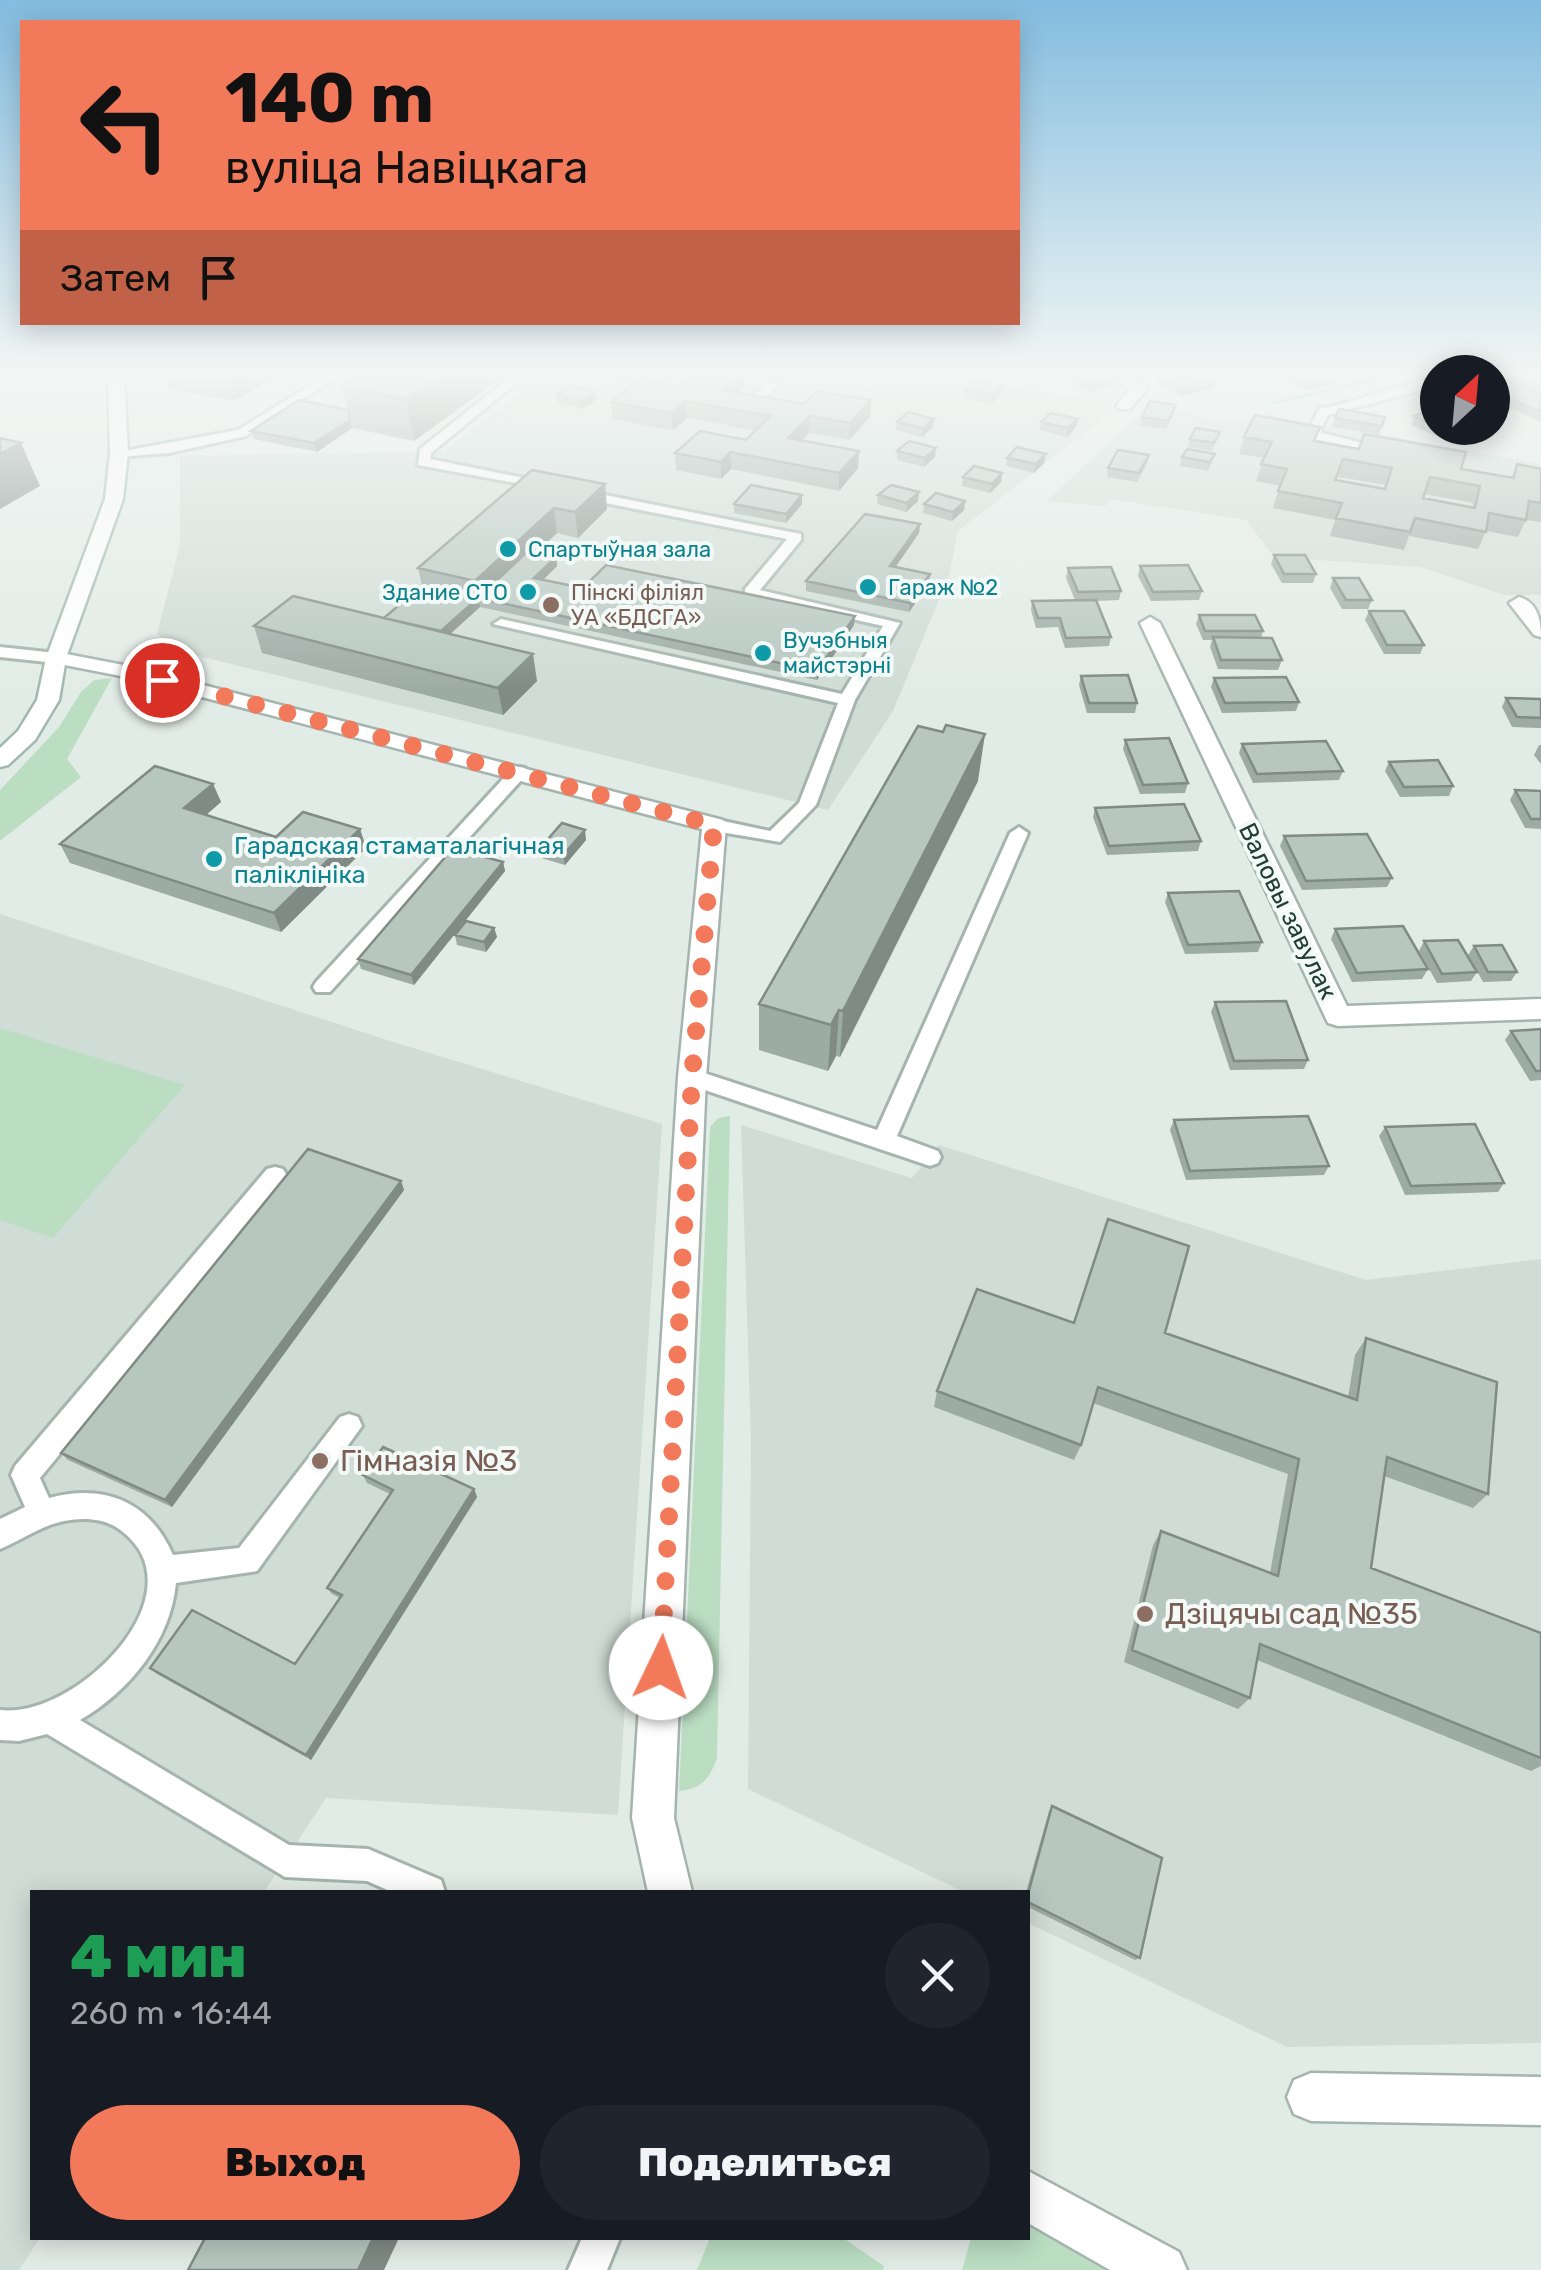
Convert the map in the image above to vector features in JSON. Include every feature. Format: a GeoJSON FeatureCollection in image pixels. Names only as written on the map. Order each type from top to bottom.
{"type":"FeatureCollection","features":[{"type":"Feature","properties":{"kind":"street"},"geometry":{"type":"LineString","coordinates":[[0,760],[26,735],[48,700],[56,658],[114,499],[116,481]]}},
{"type":"Feature","properties":{"kind":"street"},"geometry":{"type":"LineString","coordinates":[[1519,603],[1541,631]]}},
{"type":"Feature","properties":{"kind":"street","name":"Валовы завулак"},"geometry":{"type":"LineString","coordinates":[[1150,623],[1338,1016],[1541,1009]]}},
{"type":"Feature","properties":{"kind":"street"},"geometry":{"type":"LineString","coordinates":[[56,658],[127,671],[714,825],[692,1077],[653,1818],[670,1890]]}},
{"type":"Feature","properties":{"kind":"street"},"geometry":{"type":"LineString","coordinates":[[1311,2097],[1541,2101]]}},
{"type":"Feature","properties":{"kind":"street"},"geometry":{"type":"LineString","coordinates":[[1030,2197],[1160,2270]]}},
{"type":"Feature","properties":{"kind":"lane"},"geometry":{"type":"LineString","coordinates":[[518,481],[796,536],[750,592],[892,623],[847,700],[807,806],[774,838],[714,825]]}},
{"type":"Feature","properties":{"kind":"lane"},"geometry":{"type":"LineString","coordinates":[[501,624],[847,700]]}},
{"type":"Feature","properties":{"kind":"lane"},"geometry":{"type":"LineString","coordinates":[[0,652],[56,658]]}},
{"type":"Feature","properties":{"kind":"lane"},"geometry":{"type":"LineString","coordinates":[[323,987],[519,772]]}},
{"type":"Feature","properties":{"kind":"lane"},"geometry":{"type":"LineString","coordinates":[[884,1140],[1019,833]]}},
{"type":"Feature","properties":{"kind":"lane"},"geometry":{"type":"LineString","coordinates":[[692,1077],[930,1157]]}},
{"type":"Feature","properties":{"kind":"lane"},"geometry":{"type":"LineString","coordinates":[[42,1513],[25,1475],[275,1176]]}},
{"type":"Feature","properties":{"kind":"lane"},"geometry":{"type":"LineString","coordinates":[[162,1570],[248,1561],[350,1426]]}},
{"type":"Feature","properties":{"kind":"lane"},"geometry":{"type":"LineString","coordinates":[[0,1535],[42,1513],[77,1506],[109,1508],[134,1521],[153,1542],[162,1570],[160,1604],[145,1639],[121,1672],[88,1700],[50,1719],[0,1725]]}},
{"type":"Feature","properties":{"kind":"lane"},"geometry":{"type":"LineString","coordinates":[[50,1719],[285,1861],[368,1865],[424,1890]]}},
{"type":"Feature","properties":{"kind":"lane"},"geometry":{"type":"LineString","coordinates":[[587,2270],[600,2240]]}},
{"type":"Feature","properties":{"kind":"shaded area","name":"Пінскі філіял УА «БДСГА»"},"geometry":{"type":"Polygon","coordinates":[[[180,481],[1023,481],[958,531],[949,576],[893,711],[828,810],[182,652],[157,634],[180,545],[180,481]]]}},
{"type":"Feature","properties":{"kind":"shaded area"},"geometry":{"type":"Polygon","coordinates":[[[1068,481],[1541,481],[1541,595],[1504,595],[1420,567],[1274,557],[1246,520],[1111,499],[1105,506],[1047,501],[1068,481]]]}},
{"type":"Feature","properties":{"kind":"shaded area","name":"Гімназія №3"},"geometry":{"type":"Polygon","coordinates":[[[0,914],[387,1040],[662,1124],[618,1815],[326,1798],[265,1890],[30,1890],[30,2240],[39,2240],[19,2270],[0,2270],[0,914]]]}},
{"type":"Feature","properties":{"kind":"shaded area","name":"Дзіцячы сад №35"},"geometry":{"type":"Polygon","coordinates":[[[741,1125],[912,1178],[939,1145],[1366,1280],[1541,1259],[1541,2043],[1287,2047],[1030,1924],[1030,1890],[960,1890],[748,1789],[751,1440],[741,1125]]]}},
{"type":"Feature","properties":{"kind":"green space"},"geometry":{"type":"Polygon","coordinates":[[[112,678],[67,759],[81,777],[0,841],[0,790],[59,727],[81,692],[94,680],[112,678]]]}},
{"type":"Feature","properties":{"kind":"green space"},"geometry":{"type":"Polygon","coordinates":[[[0,1028],[185,1085],[53,1238],[0,1220],[0,1028]]]}},
{"type":"Feature","properties":{"kind":"green space"},"geometry":{"type":"Polygon","coordinates":[[[730,1116],[717,1758],[704,1782],[679,1791],[710,1127],[718,1118],[730,1116]]]}},
{"type":"Feature","properties":{"kind":"green space"},"geometry":{"type":"Polygon","coordinates":[[[1030,2225],[1112,2270],[962,2270],[970,2240],[1030,2240],[1030,2225]]]}},
{"type":"Feature","properties":{"kind":"green space"},"geometry":{"type":"Polygon","coordinates":[[[709,2240],[846,2240],[884,2266],[883,2270],[697,2270],[709,2240]]]}},
{"type":"Feature","properties":{"kind":"building"},"geometry":{"type":"Polygon","coordinates":[[[519,481],[605,484],[575,512],[554,508],[475,581],[418,568],[519,481]]]}},
{"type":"Feature","properties":{"kind":"building"},"geometry":{"type":"Polygon","coordinates":[[[1282,481],[1340,481],[1385,489],[1388,481],[1429,481],[1423,498],[1475,508],[1480,486],[1452,481],[1541,481],[1541,503],[1529,501],[1526,520],[1489,513],[1486,532],[1415,518],[1410,532],[1336,518],[1342,503],[1278,491],[1282,481]]]}},
{"type":"Feature","properties":{"kind":"building"},"geometry":{"type":"Polygon","coordinates":[[[751,485],[802,495],[786,514],[734,504],[751,485]]]}},
{"type":"Feature","properties":{"kind":"building"},"geometry":{"type":"Polygon","coordinates":[[[891,485],[919,492],[907,503],[878,495],[891,485]]]}},
{"type":"Feature","properties":{"kind":"building"},"geometry":{"type":"Polygon","coordinates":[[[936,493],[965,501],[953,512],[924,504],[936,493]]]}},
{"type":"Feature","properties":{"kind":"building"},"geometry":{"type":"Polygon","coordinates":[[[865,514],[920,524],[890,566],[930,574],[910,603],[806,581],[865,514]]]}},
{"type":"Feature","properties":{"kind":"building","name":"Вучэбныя майстэрні"},"geometry":{"type":"Polygon","coordinates":[[[528,551],[556,557],[534,578],[583,588],[606,565],[855,616],[817,671],[478,598],[528,551]]]}},
{"type":"Feature","properties":{"kind":"building"},"geometry":{"type":"Polygon","coordinates":[[[1274,555],[1305,555],[1316,574],[1284,574],[1274,555]]]}},
{"type":"Feature","properties":{"kind":"building"},"geometry":{"type":"Polygon","coordinates":[[[1188,565],[1202,591],[1153,592],[1140,566],[1188,565]]]}},
{"type":"Feature","properties":{"kind":"building"},"geometry":{"type":"Polygon","coordinates":[[[1111,567],[1121,591],[1078,592],[1068,568],[1111,567]]]}},
{"type":"Feature","properties":{"kind":"building"},"geometry":{"type":"Polygon","coordinates":[[[1333,578],[1359,578],[1372,600],[1346,600],[1333,578]]]}},
{"type":"Feature","properties":{"kind":"building"},"geometry":{"type":"Polygon","coordinates":[[[422,585],[478,598],[441,631],[384,618],[422,585]]]}},
{"type":"Feature","properties":{"kind":"building"},"geometry":{"type":"Polygon","coordinates":[[[293,596],[533,654],[498,688],[254,626],[293,596]]]}},
{"type":"Feature","properties":{"kind":"building"},"geometry":{"type":"Polygon","coordinates":[[[1096,600],[1111,637],[1066,638],[1060,618],[1038,618],[1032,601],[1096,600]]]}},
{"type":"Feature","properties":{"kind":"building"},"geometry":{"type":"Polygon","coordinates":[[[1369,611],[1404,611],[1424,645],[1387,645],[1369,611]]]}},
{"type":"Feature","properties":{"kind":"building"},"geometry":{"type":"Polygon","coordinates":[[[1199,615],[1255,615],[1263,631],[1205,631],[1199,615]]]}},
{"type":"Feature","properties":{"kind":"building"},"geometry":{"type":"Polygon","coordinates":[[[1213,637],[1272,638],[1282,660],[1221,660],[1213,637]]]}},
{"type":"Feature","properties":{"kind":"building"},"geometry":{"type":"Polygon","coordinates":[[[1128,675],[1137,703],[1089,703],[1081,676],[1128,675]]]}},
{"type":"Feature","properties":{"kind":"building"},"geometry":{"type":"Polygon","coordinates":[[[1286,677],[1299,702],[1225,703],[1214,678],[1286,677]]]}},
{"type":"Feature","properties":{"kind":"building"},"geometry":{"type":"Polygon","coordinates":[[[1506,698],[1541,699],[1541,718],[1517,717],[1506,698]]]}},
{"type":"Feature","properties":{"kind":"building"},"geometry":{"type":"Polygon","coordinates":[[[946,725],[985,734],[843,1011],[839,1010],[831,1025],[759,1004],[918,726],[943,732],[946,725]]]}},
{"type":"Feature","properties":{"kind":"building"},"geometry":{"type":"Polygon","coordinates":[[[1169,738],[1188,783],[1143,785],[1125,740],[1169,738]]]}},
{"type":"Feature","properties":{"kind":"building"},"geometry":{"type":"Polygon","coordinates":[[[1326,741],[1343,771],[1257,774],[1242,744],[1326,741]]]}},
{"type":"Feature","properties":{"kind":"building"},"geometry":{"type":"Polygon","coordinates":[[[1438,760],[1453,786],[1404,787],[1389,762],[1438,760]]]}},
{"type":"Feature","properties":{"kind":"building","name":"Гарадская стаматалагічная паліклініка"},"geometry":{"type":"Polygon","coordinates":[[[155,766],[213,784],[184,808],[276,837],[303,812],[360,829],[274,913],[60,844],[155,766]]]}},
{"type":"Feature","properties":{"kind":"building"},"geometry":{"type":"Polygon","coordinates":[[[1515,790],[1541,791],[1541,819],[1531,819],[1515,790]]]}},
{"type":"Feature","properties":{"kind":"building"},"geometry":{"type":"Polygon","coordinates":[[[1184,804],[1201,841],[1109,846],[1095,808],[1184,804]]]}},
{"type":"Feature","properties":{"kind":"building"},"geometry":{"type":"Polygon","coordinates":[[[562,823],[585,830],[563,855],[540,848],[562,823]]]}},
{"type":"Feature","properties":{"kind":"building"},"geometry":{"type":"Polygon","coordinates":[[[1367,834],[1392,878],[1306,881],[1284,836],[1367,834]]]}},
{"type":"Feature","properties":{"kind":"building"},"geometry":{"type":"Polygon","coordinates":[[[453,848],[503,862],[411,975],[358,959],[453,848]]]}},
{"type":"Feature","properties":{"kind":"building"},"geometry":{"type":"Polygon","coordinates":[[[1239,891],[1262,942],[1188,945],[1168,893],[1239,891]]]}},
{"type":"Feature","properties":{"kind":"building"},"geometry":{"type":"Polygon","coordinates":[[[466,921],[494,928],[484,942],[455,935],[466,921]]]}},
{"type":"Feature","properties":{"kind":"building"},"geometry":{"type":"Polygon","coordinates":[[[1403,926],[1428,969],[1357,973],[1335,929],[1403,926]]]}},
{"type":"Feature","properties":{"kind":"building"},"geometry":{"type":"Polygon","coordinates":[[[1458,940],[1477,972],[1442,974],[1424,941],[1458,940]]]}},
{"type":"Feature","properties":{"kind":"building"},"geometry":{"type":"Polygon","coordinates":[[[1502,945],[1517,972],[1488,972],[1474,946],[1502,945]]]}},
{"type":"Feature","properties":{"kind":"building"},"geometry":{"type":"Polygon","coordinates":[[[1286,1001],[1308,1060],[1234,1061],[1215,1002],[1286,1001]]]}},
{"type":"Feature","properties":{"kind":"building"},"geometry":{"type":"Polygon","coordinates":[[[1541,1029],[1541,1071],[1536,1071],[1511,1031],[1541,1029]]]}},
{"type":"Feature","properties":{"kind":"building"},"geometry":{"type":"Polygon","coordinates":[[[1308,1116],[1329,1166],[1190,1171],[1174,1120],[1308,1116]]]}},
{"type":"Feature","properties":{"kind":"building"},"geometry":{"type":"Polygon","coordinates":[[[1475,1124],[1504,1183],[1411,1186],[1385,1127],[1475,1124]]]}},
{"type":"Feature","properties":{"kind":"building"},"geometry":{"type":"Polygon","coordinates":[[[308,1149],[401,1181],[165,1500],[61,1453],[308,1149]]]}},
{"type":"Feature","properties":{"kind":"building"},"geometry":{"type":"Polygon","coordinates":[[[1108,1219],[1189,1246],[1165,1333],[1357,1400],[1366,1338],[1497,1382],[1488,1494],[1387,1457],[1371,1568],[1541,1633],[1541,1758],[1260,1644],[1250,1698],[1132,1650],[1161,1531],[1278,1576],[1299,1459],[1098,1387],[1081,1445],[937,1391],[977,1289],[1074,1323],[1108,1219]]]}},
{"type":"Feature","properties":{"kind":"building"},"geometry":{"type":"Polygon","coordinates":[[[383,1447],[474,1489],[306,1755],[150,1668],[192,1610],[295,1664],[342,1595],[327,1588],[393,1490],[363,1475],[383,1447]]]}},
{"type":"Feature","properties":{"kind":"building"},"geometry":{"type":"Polygon","coordinates":[[[1052,1806],[1162,1858],[1140,1958],[1030,1903],[1029,1890],[1052,1806]]]}},
{"type":"Feature","properties":{"kind":"building"},"geometry":{"type":"Polygon","coordinates":[[[204,2240],[372,2240],[358,2270],[188,2270],[204,2240]]]}},
{"type":"Feature","properties":{"kind":"place","name":"Спартыўная зала"},"geometry":{"type":"Point","coordinates":[508,549]}},
{"type":"Feature","properties":{"kind":"place","name":"Гараж №2"},"geometry":{"type":"Point","coordinates":[868,587]}},
{"type":"Feature","properties":{"kind":"place","name":"Здание СТО"},"geometry":{"type":"Point","coordinates":[528,592]}},
{"type":"Feature","properties":{"kind":"place","name":"Пінскі філіял УА «БДСГА»"},"geometry":{"type":"Point","coordinates":[551,605]}},
{"type":"Feature","properties":{"kind":"place","name":"Вучэбныя майстэрні"},"geometry":{"type":"Point","coordinates":[763,653]}},
{"type":"Feature","properties":{"kind":"place","name":"Гарадская стаматалагічная паліклініка"},"geometry":{"type":"Point","coordinates":[214,859]}},
{"type":"Feature","properties":{"kind":"place","name":"Гімназія №3"},"geometry":{"type":"Point","coordinates":[320,1461]}},
{"type":"Feature","properties":{"kind":"place","name":"Дзіцячы сад №35"},"geometry":{"type":"Point","coordinates":[1145,1614]}},
{"type":"Feature","properties":{"kind":"route"},"geometry":{"type":"LineString","coordinates":[[162,680],[714,825],[692,1077],[661,1668]]}}]}
